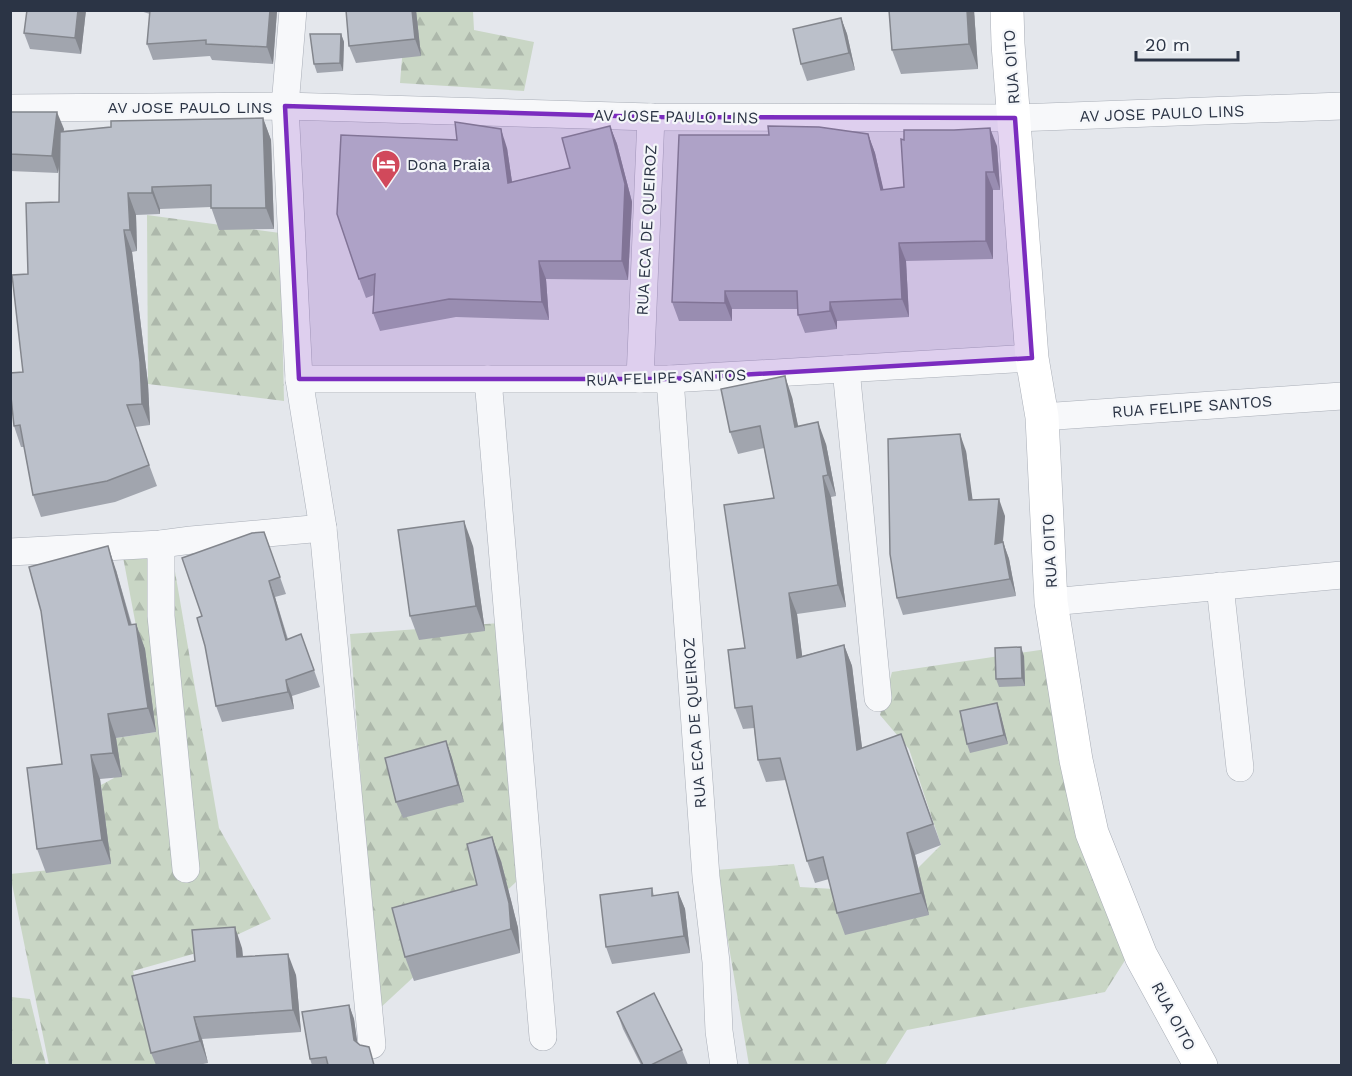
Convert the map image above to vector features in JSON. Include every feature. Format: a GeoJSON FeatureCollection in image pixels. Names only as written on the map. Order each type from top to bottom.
{"type":"FeatureCollection","features":[{"type":"Feature","properties":{"kind":"main road","name":"RUA OITO"},"geometry":{"type":"LineString","coordinates":[[1008,10],[1008,44],[1032,358],[1042,417],[1051,602],[1076,760],[1092,833],[1141,956],[1201,1065]]}},
{"type":"Feature","properties":{"kind":"street"},"geometry":{"type":"LineString","coordinates":[[293,10],[285,106],[299,379],[323,528],[372,1045]]}},
{"type":"Feature","properties":{"kind":"street","name":"AV JOSE PAULO LINS"},"geometry":{"type":"LineString","coordinates":[[10,108],[285,106],[651,117],[1015,118],[1341,106]]}},
{"type":"Feature","properties":{"kind":"street","name":"RUA ECA DE QUEIROZ"},"geometry":{"type":"LineString","coordinates":[[640,379],[651,117]]}},
{"type":"Feature","properties":{"kind":"street","name":"RUA FELIPE SANTOS"},"geometry":{"type":"LineString","coordinates":[[299,379],[670,379],[1032,358]]}},
{"type":"Feature","properties":{"kind":"street"},"geometry":{"type":"LineString","coordinates":[[846,369],[878,698]]}},
{"type":"Feature","properties":{"kind":"street"},"geometry":{"type":"LineString","coordinates":[[488,379],[543,1037]]}},
{"type":"Feature","properties":{"kind":"street","name":"RUA ECA DE QUEIROZ"},"geometry":{"type":"LineString","coordinates":[[670,379],[705,866],[716,962],[719,1031],[724,1065]]}},
{"type":"Feature","properties":{"kind":"street","name":"RUA FELIPE SANTOS"},"geometry":{"type":"LineString","coordinates":[[1042,417],[1341,396]]}},
{"type":"Feature","properties":{"kind":"street"},"geometry":{"type":"LineString","coordinates":[[10,552],[161,544],[323,528]]}},
{"type":"Feature","properties":{"kind":"street"},"geometry":{"type":"LineString","coordinates":[[161,544],[160,616],[186,869]]}},
{"type":"Feature","properties":{"kind":"street"},"geometry":{"type":"LineString","coordinates":[[1051,602],[1341,575]]}},
{"type":"Feature","properties":{"kind":"street"},"geometry":{"type":"LineString","coordinates":[[1220,586],[1240,768]]}},
{"type":"Feature","properties":{"kind":"highlighted area"},"geometry":{"type":"Polygon","coordinates":[[[285,106],[651,117],[1015,118],[1032,358],[670,379],[299,379],[285,106]]]}},
{"type":"Feature","properties":{"kind":"green space"},"geometry":{"type":"Polygon","coordinates":[[[406,11],[473,11],[474,30],[534,42],[524,91],[400,83],[406,11]]]}},
{"type":"Feature","properties":{"kind":"green space"},"geometry":{"type":"Polygon","coordinates":[[[147,215],[280,233],[284,401],[148,384],[147,215]]]}},
{"type":"Feature","properties":{"kind":"green space"},"geometry":{"type":"Polygon","coordinates":[[[172,554],[219,828],[271,919],[200,952],[133,971],[157,1065],[49,1065],[10,874],[110,864],[101,785],[114,778],[116,738],[156,732],[123,557],[172,554]]]}},
{"type":"Feature","properties":{"kind":"green space"},"geometry":{"type":"Polygon","coordinates":[[[500,623],[516,882],[378,1010],[350,634],[500,623]]]}},
{"type":"Feature","properties":{"kind":"green space"},"geometry":{"type":"Polygon","coordinates":[[[1047,649],[1129,954],[1105,992],[907,1030],[885,1065],[749,1065],[716,870],[794,864],[800,887],[834,889],[918,868],[941,845],[909,749],[880,715],[892,672],[1047,649]]]}},
{"type":"Feature","properties":{"kind":"green space"},"geometry":{"type":"Polygon","coordinates":[[[11,997],[30,999],[46,1065],[11,1065],[11,997]]]}},
{"type":"Feature","properties":{"kind":"building"},"geometry":{"type":"Polygon","coordinates":[[[27,10],[78,10],[75,38],[24,33],[27,10]]]}},
{"type":"Feature","properties":{"kind":"building"},"geometry":{"type":"Polygon","coordinates":[[[150,10],[270,10],[267,47],[206,44],[206,40],[147,44],[150,10]]]}},
{"type":"Feature","properties":{"kind":"building"},"geometry":{"type":"Polygon","coordinates":[[[346,10],[412,10],[415,39],[349,46],[346,10]]]}},
{"type":"Feature","properties":{"kind":"building"},"geometry":{"type":"Polygon","coordinates":[[[889,10],[967,10],[969,44],[892,50],[889,10]]]}},
{"type":"Feature","properties":{"kind":"building"},"geometry":{"type":"Polygon","coordinates":[[[841,18],[849,53],[801,64],[793,29],[841,18]]]}},
{"type":"Feature","properties":{"kind":"building"},"geometry":{"type":"Polygon","coordinates":[[[310,34],[341,34],[340,63],[314,64],[310,34]]]}},
{"type":"Feature","properties":{"kind":"building"},"geometry":{"type":"Polygon","coordinates":[[[10,112],[57,112],[52,156],[10,154],[10,112]]]}},
{"type":"Feature","properties":{"kind":"building"},"geometry":{"type":"Polygon","coordinates":[[[263,118],[266,208],[211,208],[211,185],[152,187],[152,193],[128,193],[130,230],[124,230],[140,362],[142,404],[127,405],[149,465],[107,481],[33,495],[20,425],[14,426],[10,387],[10,373],[23,372],[12,275],[28,274],[26,203],[59,202],[60,132],[111,127],[111,121],[263,118]]]}},
{"type":"Feature","properties":{"kind":"building"},"geometry":{"type":"Polygon","coordinates":[[[455,122],[501,129],[508,183],[570,168],[562,138],[610,126],[625,184],[622,261],[539,261],[542,302],[449,299],[373,313],[375,274],[359,279],[337,214],[341,135],[457,140],[455,122]]]}},
{"type":"Feature","properties":{"kind":"building"},"geometry":{"type":"Polygon","coordinates":[[[768,126],[819,127],[868,134],[881,190],[904,187],[901,139],[904,140],[904,130],[990,128],[994,172],[986,172],[986,241],[899,243],[902,299],[830,302],[830,311],[798,315],[797,291],[725,291],[725,303],[672,302],[679,135],[769,135],[768,126]]]}},
{"type":"Feature","properties":{"kind":"building"},"geometry":{"type":"Polygon","coordinates":[[[785,376],[795,427],[818,422],[828,475],[823,476],[838,585],[789,593],[797,658],[844,645],[857,750],[901,734],[933,824],[907,833],[921,893],[837,913],[823,857],[807,861],[780,758],[758,760],[752,706],[735,708],[728,650],[745,648],[724,505],[774,498],[760,426],[730,432],[721,389],[785,376]]]}},
{"type":"Feature","properties":{"kind":"building"},"geometry":{"type":"Polygon","coordinates":[[[960,434],[969,500],[999,499],[995,544],[1003,542],[1010,579],[897,598],[890,554],[888,439],[960,434]]]}},
{"type":"Feature","properties":{"kind":"building"},"geometry":{"type":"Polygon","coordinates":[[[464,521],[476,606],[410,616],[398,530],[464,521]]]}},
{"type":"Feature","properties":{"kind":"building"},"geometry":{"type":"Polygon","coordinates":[[[264,532],[280,577],[269,581],[286,640],[301,634],[314,670],[286,680],[288,692],[216,706],[205,646],[197,618],[202,616],[182,558],[252,533],[264,532]]]}},
{"type":"Feature","properties":{"kind":"building"},"geometry":{"type":"Polygon","coordinates":[[[108,546],[129,625],[136,624],[148,708],[108,714],[113,753],[91,755],[102,840],[37,849],[27,768],[62,764],[41,611],[29,567],[108,546]]]}},
{"type":"Feature","properties":{"kind":"building"},"geometry":{"type":"Polygon","coordinates":[[[1021,647],[1022,678],[996,679],[995,648],[1021,647]]]}},
{"type":"Feature","properties":{"kind":"building"},"geometry":{"type":"Polygon","coordinates":[[[997,703],[1004,735],[967,744],[960,711],[997,703]]]}},
{"type":"Feature","properties":{"kind":"building"},"geometry":{"type":"Polygon","coordinates":[[[446,741],[458,785],[396,802],[385,758],[446,741]]]}},
{"type":"Feature","properties":{"kind":"building"},"geometry":{"type":"Polygon","coordinates":[[[492,837],[509,903],[511,929],[405,957],[392,908],[477,885],[467,844],[492,837]]]}},
{"type":"Feature","properties":{"kind":"building"},"geometry":{"type":"Polygon","coordinates":[[[652,888],[652,896],[678,892],[684,936],[606,947],[600,895],[652,888]]]}},
{"type":"Feature","properties":{"kind":"building"},"geometry":{"type":"Polygon","coordinates":[[[235,927],[237,957],[288,954],[293,1010],[194,1017],[200,1041],[151,1053],[132,976],[195,961],[192,930],[235,927]]]}},
{"type":"Feature","properties":{"kind":"building"},"geometry":{"type":"Polygon","coordinates":[[[654,993],[682,1050],[651,1065],[643,1065],[617,1012],[654,993]]]}},
{"type":"Feature","properties":{"kind":"building"},"geometry":{"type":"Polygon","coordinates":[[[349,1005],[354,1040],[360,1045],[369,1047],[374,1065],[328,1065],[326,1057],[310,1059],[302,1012],[349,1005]]]}},
{"type":"Feature","properties":{"kind":"place","name":"Dona Praia"},"geometry":{"type":"Point","coordinates":[386,190]}}]}
